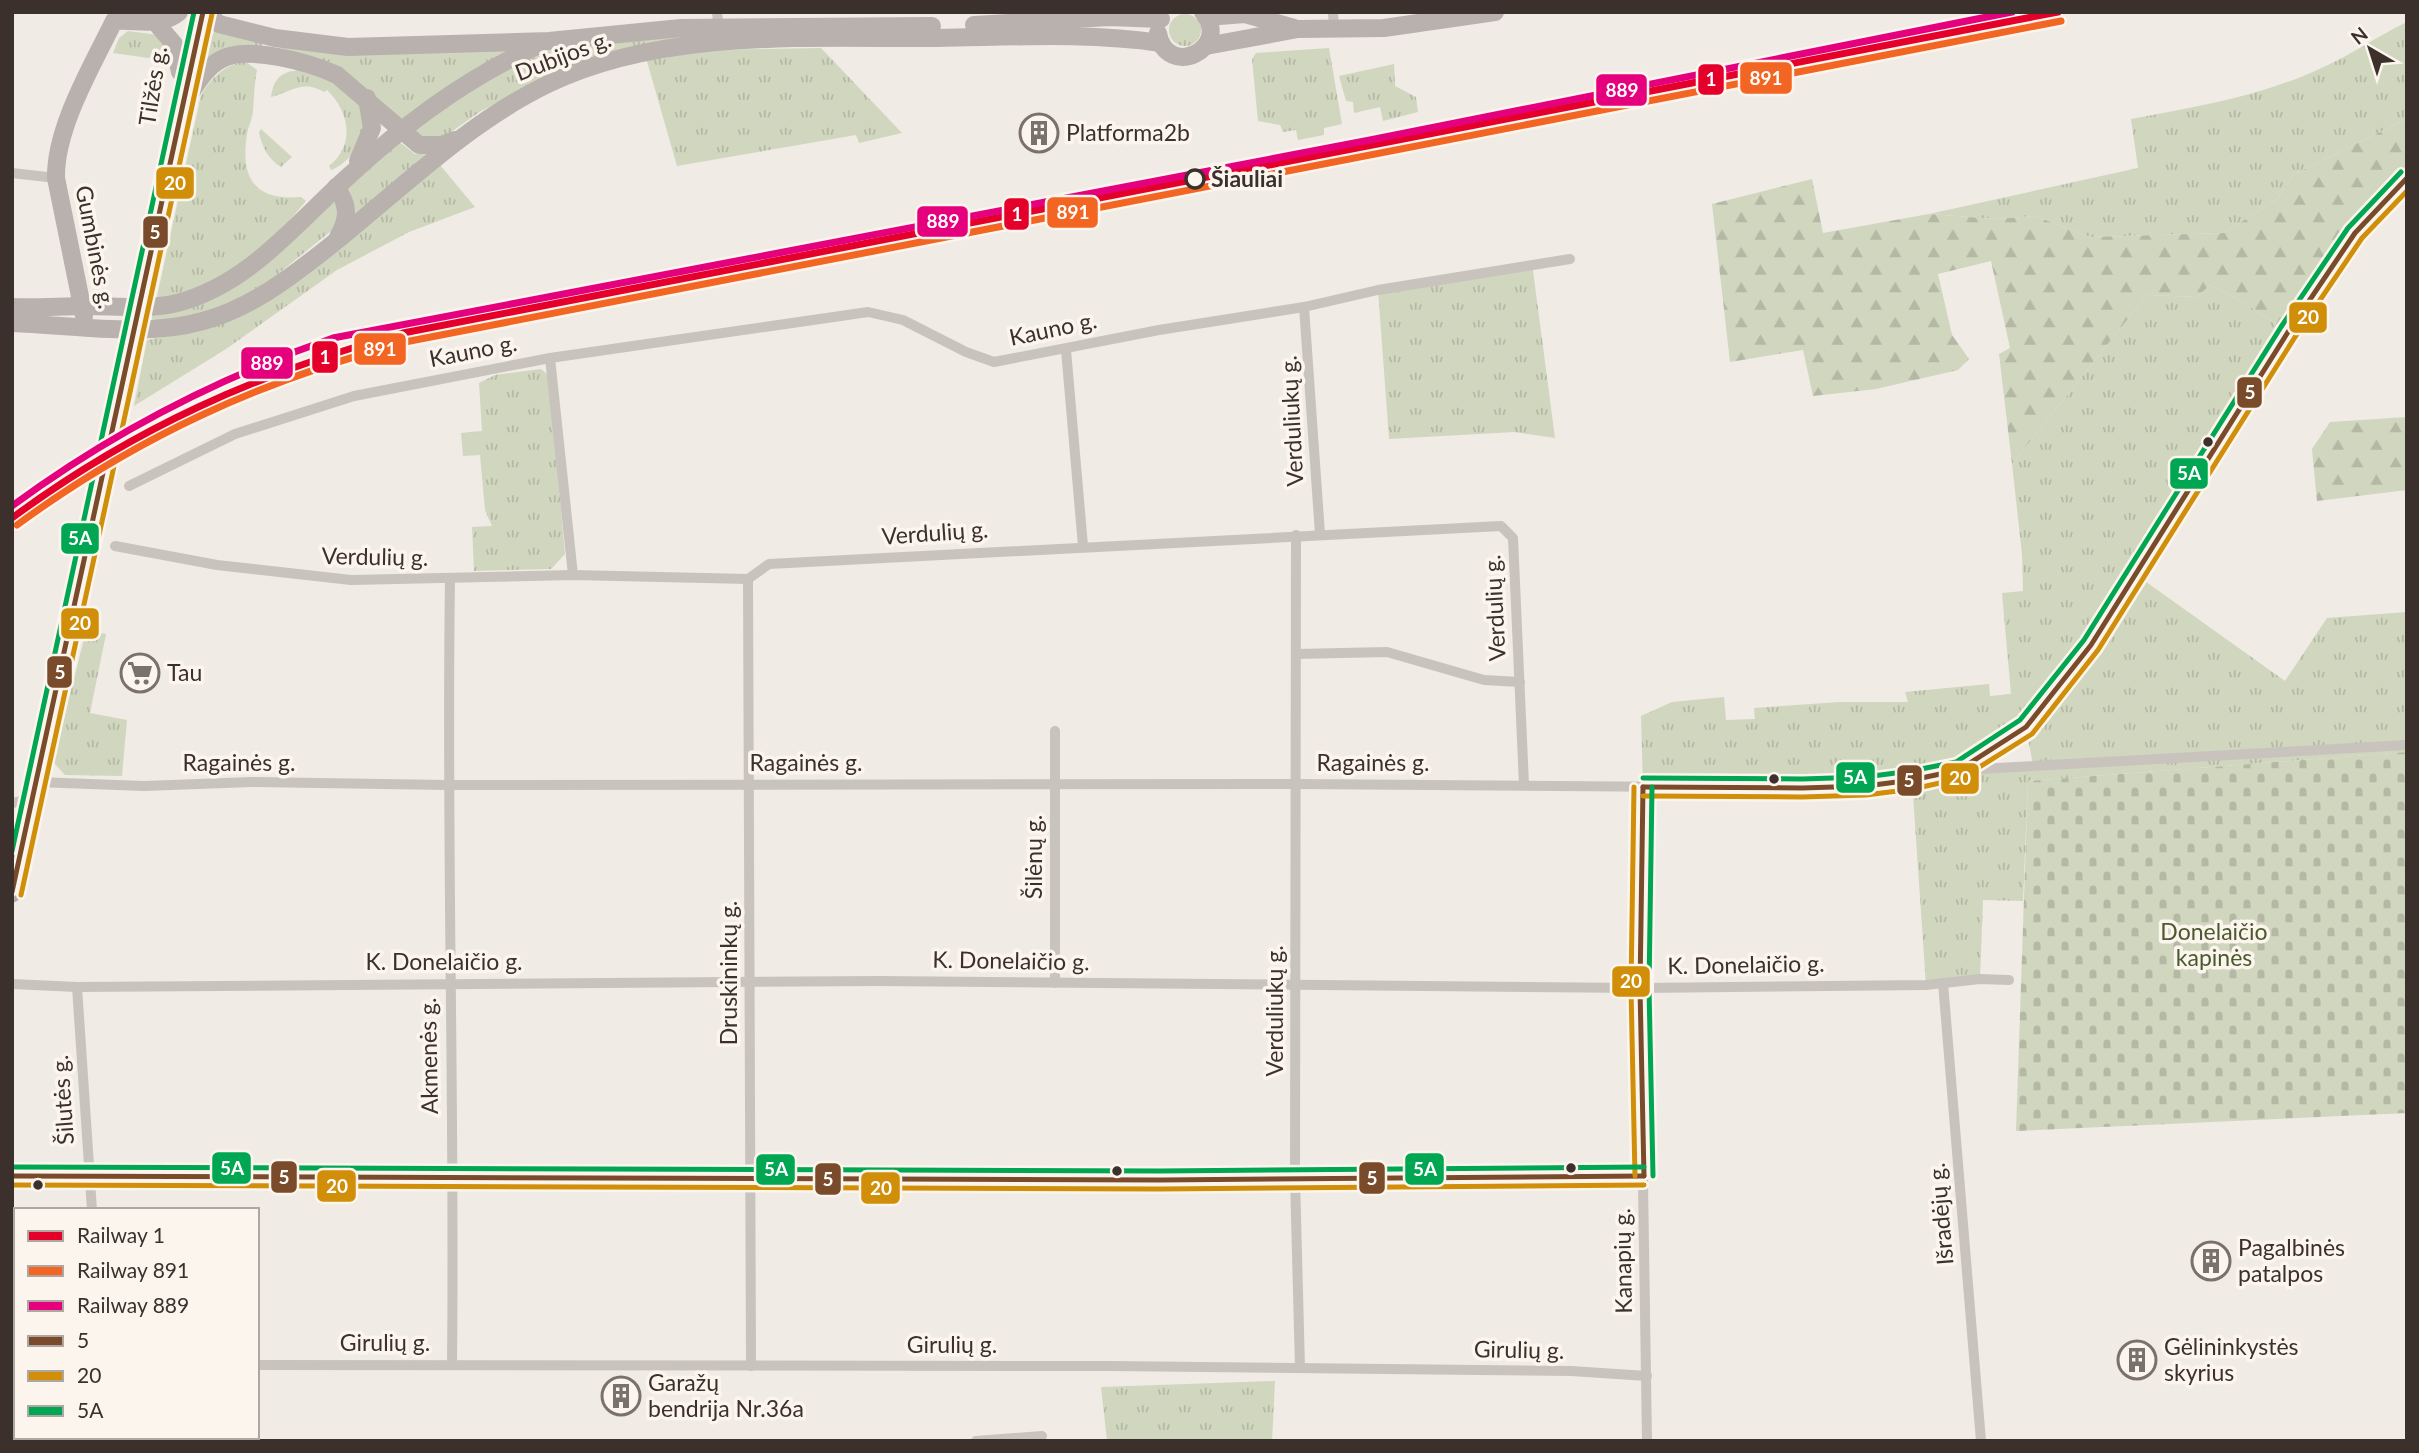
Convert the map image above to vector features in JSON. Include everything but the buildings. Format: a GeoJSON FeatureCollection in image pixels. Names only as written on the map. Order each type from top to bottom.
{"type":"FeatureCollection","features":[{"type":"Feature","properties":{"kind":"highway","name":"Tilžės g."},"geometry":{"type":"LineString","coordinates":[[167,169],[191,12]]}},
{"type":"Feature","properties":{"kind":"highway","name":"Tilžės g."},"geometry":{"type":"LineString","coordinates":[[12,893],[167,169],[185,102],[204,12]]}},
{"type":"Feature","properties":{"kind":"main road"},"geometry":{"type":"LineString","coordinates":[[179,12],[156,23],[174,44],[180,72]]}},
{"type":"Feature","properties":{"kind":"main road","name":"Dubijos g."},"geometry":{"type":"LineString","coordinates":[[204,12],[219,24],[275,38],[348,47],[549,41],[719,27],[1010,25],[1163,15]]}},
{"type":"Feature","properties":{"kind":"main road"},"geometry":{"type":"LineString","coordinates":[[1297,29],[1245,14],[1205,15],[1210,28],[1206,46],[1297,29],[1333,21],[1415,25],[1495,12]]}},
{"type":"Feature","properties":{"kind":"main road"},"geometry":{"type":"LineString","coordinates":[[1161,43],[1158,31],[1163,15]]}},
{"type":"Feature","properties":{"kind":"main road","name":"Gumbinės g."},"geometry":{"type":"LineString","coordinates":[[85,326],[56,178],[57,156],[65,127],[114,21],[134,19],[156,23]]}},
{"type":"Feature","properties":{"kind":"main road","name":"Dubijos g."},"geometry":{"type":"LineString","coordinates":[[12,323],[152,329],[203,321],[249,304],[334,243],[466,135],[522,97],[580,71],[615,60],[674,48],[719,27],[1161,43],[1169,52],[1180,57],[1197,54],[1206,46]]}},
{"type":"Feature","properties":{"kind":"main road"},"geometry":{"type":"LineString","coordinates":[[272,57],[275,38]]}},
{"type":"Feature","properties":{"kind":"main road","name":"Dubijos g."},"geometry":{"type":"LineString","coordinates":[[12,307],[151,307],[203,295],[240,275],[265,256],[399,131],[460,86],[549,41]]}},
{"type":"Feature","properties":{"kind":"main road"},"geometry":{"type":"LineString","coordinates":[[185,102],[207,71],[225,57],[243,53],[323,68],[346,81],[411,142],[429,146],[466,135]]}},
{"type":"Feature","properties":{"kind":"main road"},"geometry":{"type":"LineString","coordinates":[[334,243],[347,216],[343,181],[369,139],[372,118],[366,98]]}},
{"type":"Feature","properties":{"kind":"main road"},"geometry":{"type":"LineString","coordinates":[[46,308],[66,291],[72,261]]}},
{"type":"Feature","properties":{"kind":"street","name":"Gumbinės g."},"geometry":{"type":"LineString","coordinates":[[12,173],[56,178]]}},
{"type":"Feature","properties":{"kind":"street","name":"Ragainės g."},"geometry":{"type":"LineString","coordinates":[[12,803],[34,791],[447,785],[1866,786],[1959,770],[2026,727],[2091,645],[2317,288],[2355,233],[2407,178]]}},
{"type":"Feature","properties":{"kind":"street","name":"Kauno g."},"geometry":{"type":"LineString","coordinates":[[129,486],[234,434],[317,406],[551,358],[868,312],[903,320],[966,352],[994,362],[1066,350],[1136,334],[1304,307],[1378,290],[1570,259]]}},
{"type":"Feature","properties":{"kind":"street","name":"Verduliukų g."},"geometry":{"type":"LineString","coordinates":[[1304,307],[1320,534]]}},
{"type":"Feature","properties":{"kind":"street"},"geometry":{"type":"LineString","coordinates":[[1066,350],[1083,546]]}},
{"type":"Feature","properties":{"kind":"street","name":"Kauno g."},"geometry":{"type":"LineString","coordinates":[[551,358],[573,575]]}},
{"type":"Feature","properties":{"kind":"street","name":"Verdulių g."},"geometry":{"type":"LineString","coordinates":[[115,546],[216,565],[314,578],[450,579],[573,575],[748,579],[769,564],[1501,526],[1507,529],[1513,538],[1524,785]]}},
{"type":"Feature","properties":{"kind":"street","name":"Verduliukų g."},"geometry":{"type":"LineString","coordinates":[[1296,535],[1295,1178],[1300,1368]]}},
{"type":"Feature","properties":{"kind":"street","name":"Akmenės g."},"geometry":{"type":"LineString","coordinates":[[450,579],[447,785],[453,1176],[452,1364]]}},
{"type":"Feature","properties":{"kind":"street","name":"Druskininkų g."},"geometry":{"type":"LineString","coordinates":[[748,579],[751,784],[751,1366]]}},
{"type":"Feature","properties":{"kind":"street"},"geometry":{"type":"LineString","coordinates":[[1296,654],[1401,654],[1484,680],[1520,682]]}},
{"type":"Feature","properties":{"kind":"street","name":"Šilėnų g."},"geometry":{"type":"LineString","coordinates":[[1055,731],[1055,983]]}},
{"type":"Feature","properties":{"kind":"street"},"geometry":{"type":"LineString","coordinates":[[1959,770],[2407,745]]}},
{"type":"Feature","properties":{"kind":"street","name":"Kanapių g."},"geometry":{"type":"LineString","coordinates":[[1643,787],[1640,988],[1647,1441]]}},
{"type":"Feature","properties":{"kind":"street","name":"K. Donelaičio g."},"geometry":{"type":"LineString","coordinates":[[12,984],[77,987],[750,981],[1640,988],[2009,980]]}},
{"type":"Feature","properties":{"kind":"street","name":"Išradėjų g."},"geometry":{"type":"LineString","coordinates":[[1943,983],[1981,1441]]}},
{"type":"Feature","properties":{"kind":"street","name":"Šilutės g."},"geometry":{"type":"LineString","coordinates":[[77,987],[92,1208]]}},
{"type":"Feature","properties":{"kind":"street"},"geometry":{"type":"LineString","coordinates":[[12,1176],[1644,1176]]}},
{"type":"Feature","properties":{"kind":"street","name":"Girulių g."},"geometry":{"type":"LineString","coordinates":[[259,1365],[1300,1368],[1571,1371],[1647,1376]]}},
{"type":"Feature","properties":{"kind":"street"},"geometry":{"type":"LineString","coordinates":[[975,1441],[1042,1436]]}},
{"type":"Feature","properties":{"kind":"green space"},"geometry":{"type":"Polygon","coordinates":[[[1185,14],[1197,18],[1201,30],[1197,42],[1185,46],[1173,42],[1169,30],[1173,18],[1185,14]]]}},
{"type":"Feature","properties":{"kind":"green space"},"geometry":{"type":"Polygon","coordinates":[[[2407,22],[2407,119],[2294,174],[2277,199],[2224,233],[2090,237],[2035,216],[1996,219],[1929,214],[2138,168],[2131,119],[2226,100],[2295,79],[2328,65],[2407,22]]]}},
{"type":"Feature","properties":{"kind":"green space"},"geometry":{"type":"Polygon","coordinates":[[[216,28],[262,43],[262,46],[207,60],[211,38],[216,28]]]}},
{"type":"Feature","properties":{"kind":"green space"},"geometry":{"type":"Polygon","coordinates":[[[128,31],[158,35],[169,50],[170,61],[113,53],[119,38],[128,31]]]}},
{"type":"Feature","properties":{"kind":"green space"},"geometry":{"type":"Polygon","coordinates":[[[701,34],[560,72],[481,111],[441,139],[409,135],[439,109],[522,61],[551,49],[701,34]]]}},
{"type":"Feature","properties":{"kind":"green space"},"geometry":{"type":"Polygon","coordinates":[[[283,45],[520,46],[398,125],[358,82],[281,50],[283,45]]]}},
{"type":"Feature","properties":{"kind":"green space"},"geometry":{"type":"Polygon","coordinates":[[[821,48],[902,133],[859,143],[856,135],[677,166],[646,58],[692,50],[821,48]]]}},
{"type":"Feature","properties":{"kind":"green space"},"geometry":{"type":"Polygon","coordinates":[[[1329,48],[1342,124],[1324,128],[1324,135],[1298,140],[1296,130],[1283,132],[1280,125],[1258,121],[1252,59],[1256,53],[1329,48]]]}},
{"type":"Feature","properties":{"kind":"green space"},"geometry":{"type":"Polygon","coordinates":[[[246,62],[257,70],[253,112],[245,150],[249,175],[262,191],[285,197],[301,197],[306,201],[268,246],[200,289],[156,301],[201,95],[219,73],[246,62]]]}},
{"type":"Feature","properties":{"kind":"green space"},"geometry":{"type":"Polygon","coordinates":[[[1394,64],[1395,86],[1416,97],[1418,112],[1383,121],[1380,107],[1354,113],[1353,102],[1346,101],[1339,76],[1394,64]]]}},
{"type":"Feature","properties":{"kind":"green space"},"geometry":{"type":"Polygon","coordinates":[[[302,70],[323,76],[357,98],[366,124],[349,157],[331,170],[329,166],[338,157],[346,138],[344,117],[334,98],[327,90],[324,92],[309,87],[296,88],[271,97],[274,84],[280,76],[302,70]]]}},
{"type":"Feature","properties":{"kind":"green space"},"geometry":{"type":"Polygon","coordinates":[[[2407,119],[2407,178],[2355,233],[2288,332],[2243,302],[2210,285],[2197,297],[2147,295],[2012,464],[1999,354],[2010,348],[1991,261],[1938,274],[1952,335],[1969,359],[1958,370],[1876,389],[1813,396],[1803,350],[1730,362],[1712,204],[1812,179],[1823,233],[1929,214],[1996,219],[2035,216],[2090,237],[2224,233],[2277,199],[2294,174],[2407,119]]]}},
{"type":"Feature","properties":{"kind":"green space"},"geometry":{"type":"Polygon","coordinates":[[[261,129],[292,157],[281,167],[266,152],[259,132],[261,129]]]}},
{"type":"Feature","properties":{"kind":"green space"},"geometry":{"type":"Polygon","coordinates":[[[398,141],[415,154],[426,154],[354,220],[345,190],[398,141]]]}},
{"type":"Feature","properties":{"kind":"green space"},"geometry":{"type":"Polygon","coordinates":[[[440,165],[475,207],[409,232],[337,270],[226,349],[134,406],[147,340],[206,328],[440,165]]]}},
{"type":"Feature","properties":{"kind":"green space"},"geometry":{"type":"Polygon","coordinates":[[[337,202],[341,206],[336,227],[253,294],[207,314],[151,324],[153,312],[191,305],[330,204],[337,202]]]}},
{"type":"Feature","properties":{"kind":"green space"},"geometry":{"type":"Polygon","coordinates":[[[1532,263],[1555,438],[1514,432],[1389,439],[1378,290],[1532,263]]]}},
{"type":"Feature","properties":{"kind":"green space"},"geometry":{"type":"Polygon","coordinates":[[[2210,285],[2243,302],[2288,332],[2135,574],[2285,681],[2327,618],[2407,612],[2407,752],[2028,781],[2023,901],[1983,900],[1980,979],[1926,985],[1912,780],[1866,786],[1643,787],[1641,716],[1672,702],[1724,697],[1726,720],[1755,719],[1754,708],[1840,702],[1908,702],[1905,692],[1989,684],[1990,696],[2011,694],[2002,593],[2023,591],[2022,554],[2012,464],[2147,295],[2197,297],[2210,285]],[[2026,728],[1961,770],[2033,765],[2026,728]]]}},
{"type":"Feature","properties":{"kind":"green space"},"geometry":{"type":"Polygon","coordinates":[[[541,369],[549,376],[565,554],[551,569],[474,571],[472,527],[492,526],[485,510],[480,455],[463,456],[461,433],[482,431],[479,383],[495,375],[541,369]]]}},
{"type":"Feature","properties":{"kind":"green space"},"geometry":{"type":"Polygon","coordinates":[[[2407,417],[2407,490],[2317,501],[2312,449],[2330,422],[2407,417]]]}},
{"type":"Feature","properties":{"kind":"green space"},"geometry":{"type":"Polygon","coordinates":[[[86,631],[106,634],[90,713],[127,720],[122,776],[65,775],[53,762],[86,631]]]}},
{"type":"Feature","properties":{"kind":"green space","name":"Donelaičio kapinės"},"geometry":{"type":"Polygon","coordinates":[[[2407,752],[2407,1113],[2016,1131],[2028,781],[2407,752]]]}},
{"type":"Feature","properties":{"kind":"green space"},"geometry":{"type":"Polygon","coordinates":[[[1275,1381],[1272,1441],[1107,1441],[1101,1387],[1275,1381]]]}},
{"type":"Feature","properties":{"kind":"rail line","name":"889"},"geometry":{"type":"LineString","coordinates":[[12,506],[49,479],[126,431],[166,410],[248,371],[333,338],[1370,140],[2012,12]]}},
{"type":"Feature","properties":{"kind":"rail line","name":"1"},"geometry":{"type":"LineString","coordinates":[[12,518],[104,457],[199,407],[298,366],[403,333],[2058,12]]}},
{"type":"Feature","properties":{"kind":"rail line","name":"891"},"geometry":{"type":"LineString","coordinates":[[17,525],[108,464],[202,415],[301,375],[405,342],[2061,21]]}},
{"type":"Feature","properties":{"kind":"transit line","name":"5A"},"geometry":{"type":"LineString","coordinates":[[12,851],[194,12]]}},
{"type":"Feature","properties":{"kind":"transit line","name":"5"},"geometry":{"type":"LineString","coordinates":[[12,892],[203,12]]}},
{"type":"Feature","properties":{"kind":"transit line","name":"20"},"geometry":{"type":"LineString","coordinates":[[21,895],[212,14]]}},
{"type":"Feature","properties":{"kind":"transit line","name":"5A"},"geometry":{"type":"LineString","coordinates":[[1643,778],[1802,779],[1865,777],[1911,771],[1956,762],[2020,720],[2084,640],[2281,327],[2348,228],[2401,172]]}},
{"type":"Feature","properties":{"kind":"transit line","name":"5"},"geometry":{"type":"LineString","coordinates":[[1643,787],[1802,788],[1866,786],[1912,780],[1959,770],[2026,727],[2091,645],[2288,332],[2355,233],[2407,178]]}},
{"type":"Feature","properties":{"kind":"transit line","name":"20"},"geometry":{"type":"LineString","coordinates":[[1643,796],[1802,797],[1866,795],[1913,789],[1962,778],[2032,734],[2098,650],[2295,337],[2362,238],[2407,191]]}},
{"type":"Feature","properties":{"kind":"transit line","name":"20"},"geometry":{"type":"LineString","coordinates":[[1634,787],[1631,988],[1635,1176]]}},
{"type":"Feature","properties":{"kind":"transit line","name":"5"},"geometry":{"type":"LineString","coordinates":[[1643,787],[1640,988],[1644,1176]]}},
{"type":"Feature","properties":{"kind":"transit line","name":"5A"},"geometry":{"type":"LineString","coordinates":[[1652,787],[1649,988],[1653,1176]]}},
{"type":"Feature","properties":{"kind":"transit line","name":"5A"},"geometry":{"type":"LineString","coordinates":[[12,1167],[1160,1171],[1644,1167]]}},
{"type":"Feature","properties":{"kind":"transit line","name":"5"},"geometry":{"type":"LineString","coordinates":[[12,1176],[1160,1180],[1644,1176]]}},
{"type":"Feature","properties":{"kind":"transit line","name":"20"},"geometry":{"type":"LineString","coordinates":[[12,1185],[1160,1189],[1644,1185]]}},
{"type":"Feature","properties":{"kind":"place","name":"Platforma2b"},"geometry":{"type":"Point","coordinates":[1039,133]}},
{"type":"Feature","properties":{"kind":"place","name":"Šiauliai"},"geometry":{"type":"Point","coordinates":[1195,179]}},
{"type":"Feature","properties":{"kind":"place","name":"Tau"},"geometry":{"type":"Point","coordinates":[140,673]}},
{"type":"Feature","properties":{"kind":"place","name":"Pagalbinės patalpos"},"geometry":{"type":"Point","coordinates":[2211,1261]}},
{"type":"Feature","properties":{"kind":"place","name":"Gėlininkystės skyrius"},"geometry":{"type":"Point","coordinates":[2137,1360]}},
{"type":"Feature","properties":{"kind":"place","name":"Garažų bendrija Nr.36a"},"geometry":{"type":"Point","coordinates":[621,1396]}}]}
